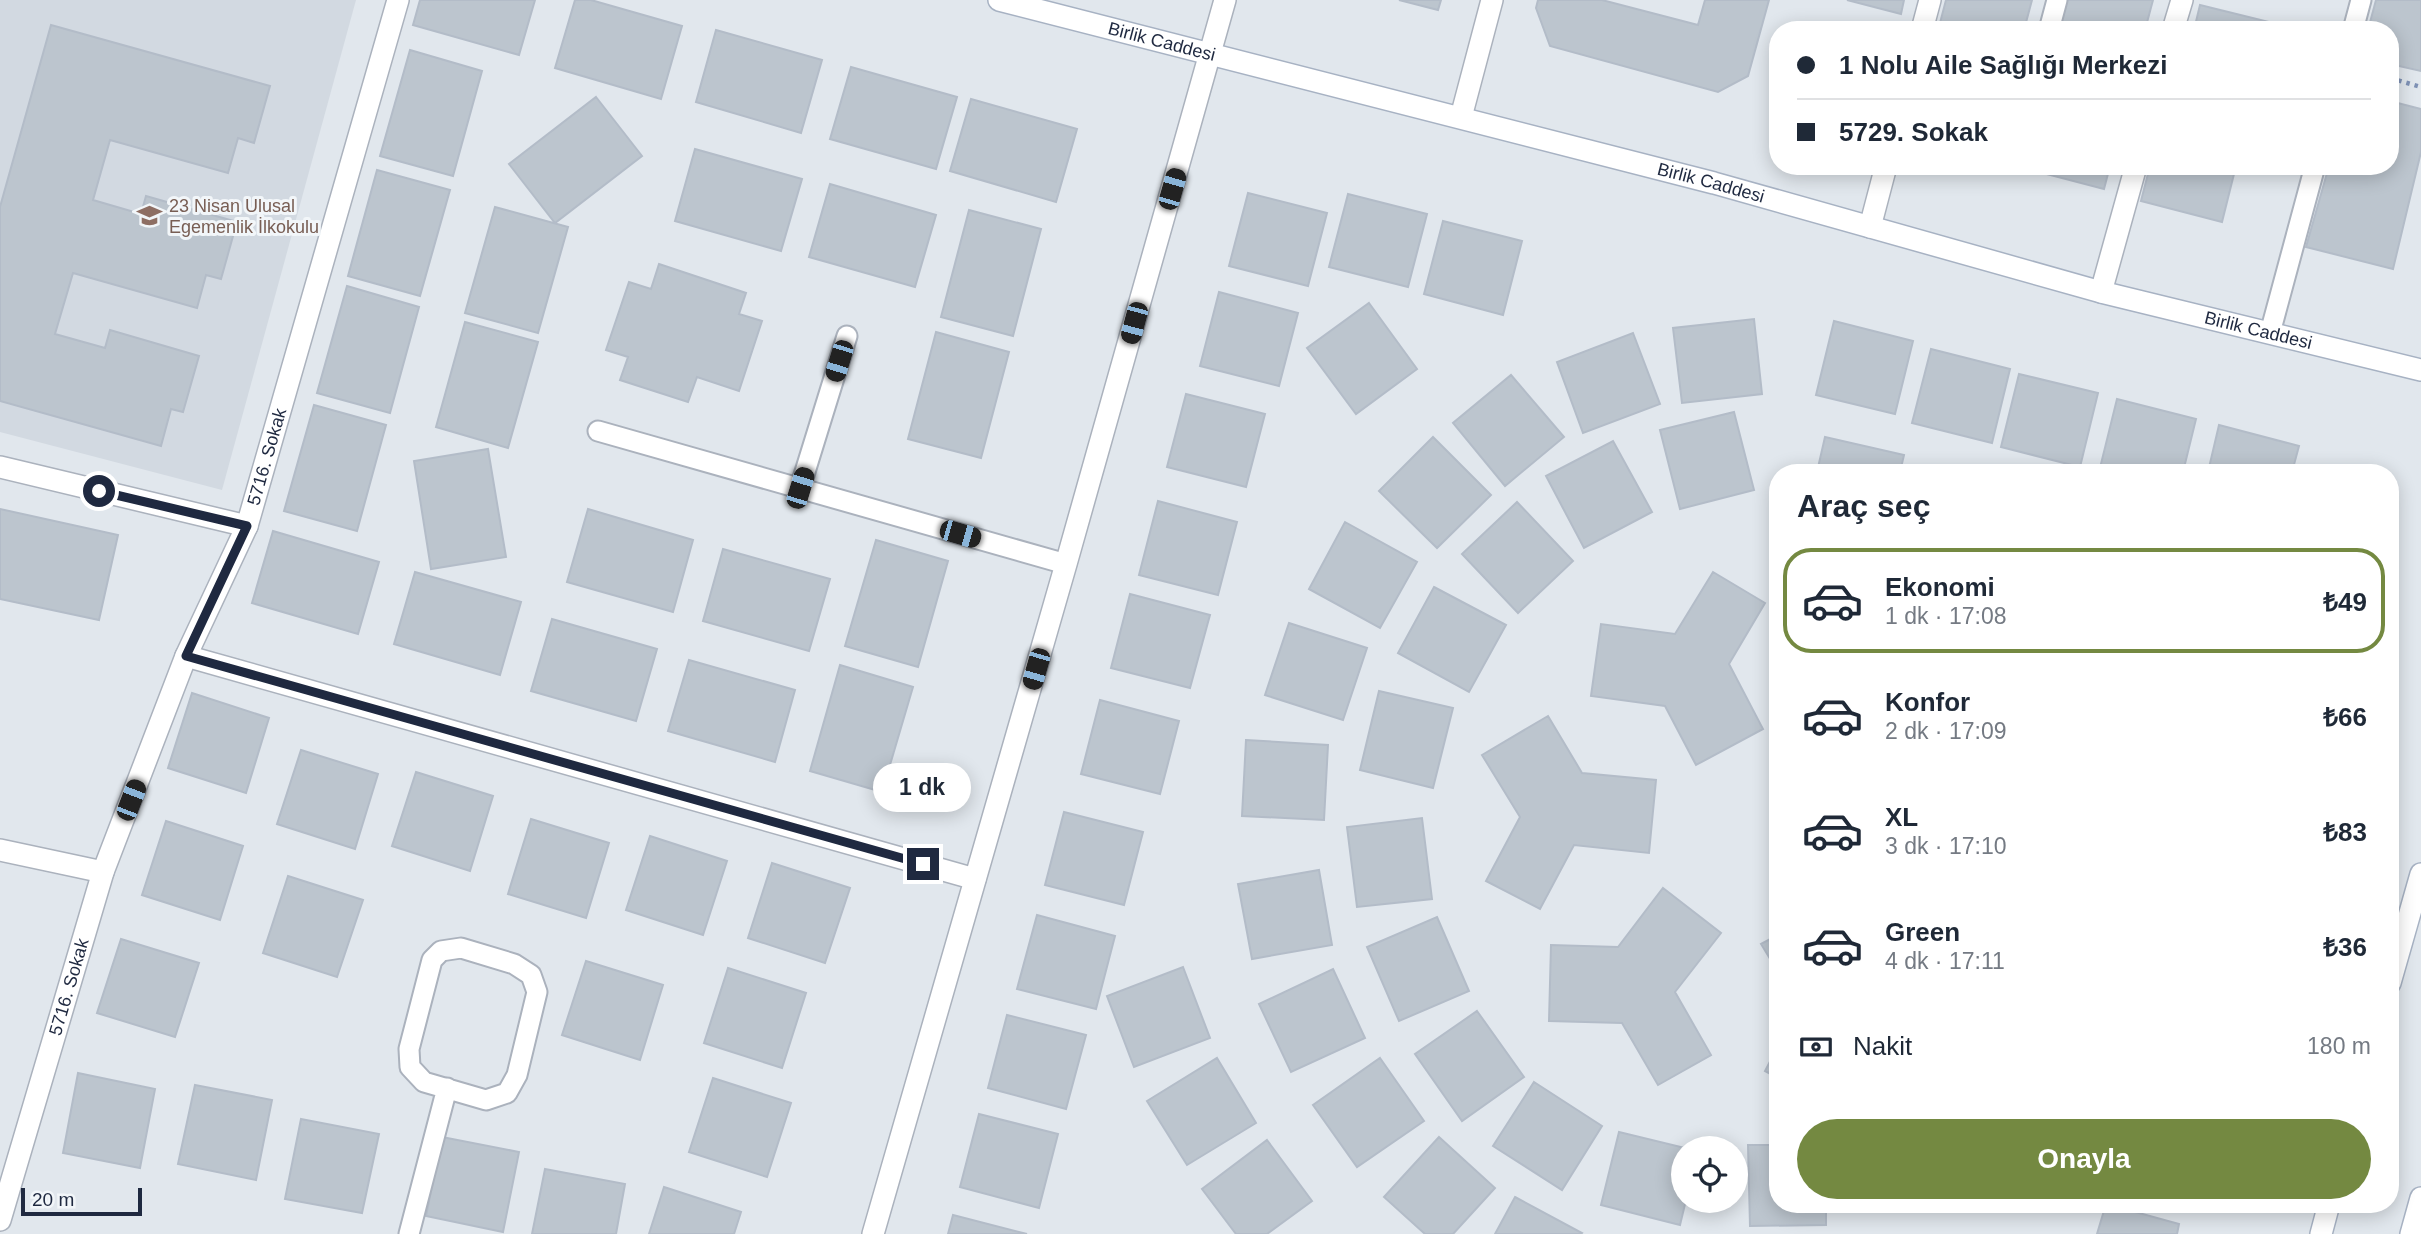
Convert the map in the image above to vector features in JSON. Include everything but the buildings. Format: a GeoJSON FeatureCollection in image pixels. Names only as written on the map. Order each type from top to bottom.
{"type":"FeatureCollection","features":[{"type":"Feature","properties":{"kind":"street","name":"5716. Sokak"},"geometry":{"type":"LineString","coordinates":[[0,1220],[103,872],[186,656],[247,526],[398,0]]}},
{"type":"Feature","properties":{"kind":"street","name":"Birlik Caddesi"},"geometry":{"type":"LineString","coordinates":[[999,0],[1714,183],[2102,292],[2421,370]]}},
{"type":"Feature","properties":{"kind":"street"},"geometry":{"type":"LineString","coordinates":[[873,1234],[1225,0]]}},
{"type":"Feature","properties":{"kind":"street"},"geometry":{"type":"LineString","coordinates":[[1461,117],[1492,0]]}},
{"type":"Feature","properties":{"kind":"street"},"geometry":{"type":"LineString","coordinates":[[1924,21],[1930,0]]}},
{"type":"Feature","properties":{"kind":"street"},"geometry":{"type":"LineString","coordinates":[[2176,21],[2182,0]]}},
{"type":"Feature","properties":{"kind":"street"},"geometry":{"type":"LineString","coordinates":[[1870,228],[1884,175]]}},
{"type":"Feature","properties":{"kind":"street"},"geometry":{"type":"LineString","coordinates":[[2102,292],[2134,175]]}},
{"type":"Feature","properties":{"kind":"street"},"geometry":{"type":"LineString","coordinates":[[0,467],[247,526]]}},
{"type":"Feature","properties":{"kind":"street"},"geometry":{"type":"LineString","coordinates":[[186,656],[975,879]]}},
{"type":"Feature","properties":{"kind":"street"},"geometry":{"type":"LineString","coordinates":[[0,850],[103,872]]}},
{"type":"Feature","properties":{"kind":"street"},"geometry":{"type":"LineString","coordinates":[[2399,951],[2421,874]]}},
{"type":"Feature","properties":{"kind":"street"},"geometry":{"type":"LineString","coordinates":[[2411,1234],[2421,1198]]}},
{"type":"Feature","properties":{"kind":"street"},"geometry":{"type":"LineString","coordinates":[[2320,1234],[2326,1213]]}},
{"type":"Feature","properties":{"kind":"lane"},"geometry":{"type":"LineString","coordinates":[[2051,21],[2057,0]]}},
{"type":"Feature","properties":{"kind":"lane"},"geometry":{"type":"LineString","coordinates":[[2355,21],[2361,0]]}},
{"type":"Feature","properties":{"kind":"lane"},"geometry":{"type":"LineString","coordinates":[[2270,334],[2313,175]]}},
{"type":"Feature","properties":{"kind":"lane"},"geometry":{"type":"LineString","coordinates":[[800,488],[846,335]]}},
{"type":"Feature","properties":{"kind":"lane"},"geometry":{"type":"LineString","coordinates":[[598,430],[1066,564]]}},
{"type":"Feature","properties":{"kind":"lane"},"geometry":{"type":"LineString","coordinates":[[461,948],[514,964],[531,975],[537,992],[517,1075],[507,1093],[486,1100],[447,1088],[424,1082],[410,1067],[409,1049],[432,960],[441,951],[461,948]]}},
{"type":"Feature","properties":{"kind":"lane"},"geometry":{"type":"LineString","coordinates":[[409,1234],[447,1088]]}},
{"type":"Feature","properties":{"kind":"path"},"geometry":{"type":"LineString","coordinates":[[2399,81],[2421,88]]}},
{"type":"Feature","properties":{"kind":"shaded area","name":"23 Nisan Ulusal Egemenlik İlkokulu"},"geometry":{"type":"Polygon","coordinates":[[[0,0],[356,0],[222,490],[0,432],[0,0]]]}},
{"type":"Feature","properties":{"kind":"place","name":"23 Nisan Ulusal Egemenlik İlkokulu"},"geometry":{"type":"Point","coordinates":[149,216]}},
{"type":"Feature","properties":{"kind":"route"},"geometry":{"type":"LineString","coordinates":[[99,491],[247,526],[186,656],[923,864]]}}]}
